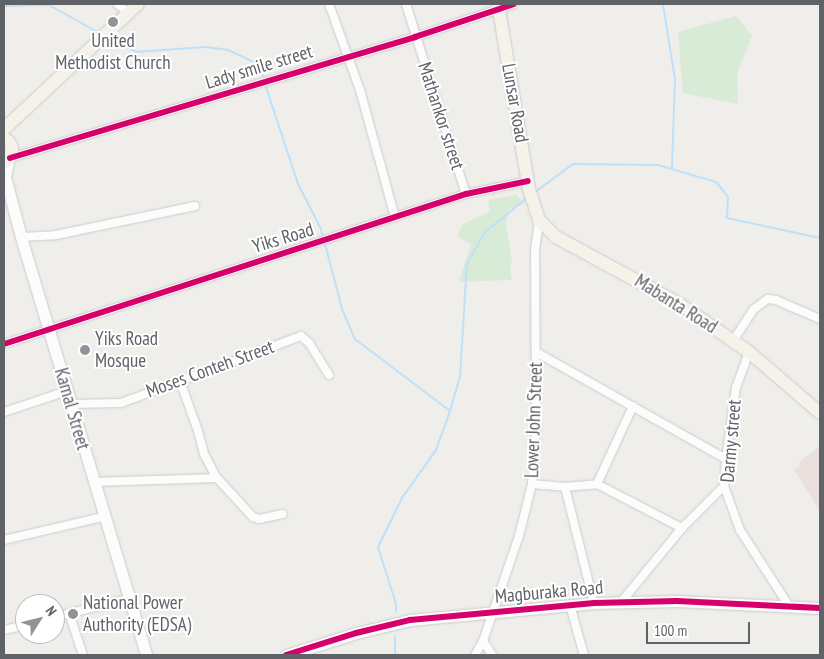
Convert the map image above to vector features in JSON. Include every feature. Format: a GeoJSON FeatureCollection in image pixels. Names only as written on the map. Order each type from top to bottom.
{"type":"FeatureCollection","features":[{"type":"Feature","properties":{"kind":"main road","name":"Lunsar Road"},"geometry":{"type":"LineString","coordinates":[[498,6],[533,202]]}},
{"type":"Feature","properties":{"kind":"main road"},"geometry":{"type":"LineString","coordinates":[[8,152],[8,125],[134,8]]}},
{"type":"Feature","properties":{"kind":"main road","name":"Mabanta Road"},"geometry":{"type":"LineString","coordinates":[[533,202],[539,220],[556,237],[650,287],[733,341],[749,352],[820,413]]}},
{"type":"Feature","properties":{"kind":"street"},"geometry":{"type":"LineString","coordinates":[[117,4],[134,8]]}},
{"type":"Feature","properties":{"kind":"street"},"geometry":{"type":"LineString","coordinates":[[329,4],[360,90],[395,217]]}},
{"type":"Feature","properties":{"kind":"street","name":"Mathankor street"},"geometry":{"type":"LineString","coordinates":[[406,4],[466,194]]}},
{"type":"Feature","properties":{"kind":"street","name":"Lady smile street"},"geometry":{"type":"LineString","coordinates":[[8,152],[28,152],[415,37],[498,6],[514,4]]}},
{"type":"Feature","properties":{"kind":"street","name":"Kamal Street"},"geometry":{"type":"LineString","coordinates":[[8,152],[4,176],[68,391],[103,517],[146,655]]}},
{"type":"Feature","properties":{"kind":"street","name":"Yiks Road"},"geometry":{"type":"LineString","coordinates":[[4,344],[466,194],[529,185]]}},
{"type":"Feature","properties":{"kind":"street"},"geometry":{"type":"LineString","coordinates":[[21,237],[56,235],[195,206]]}},
{"type":"Feature","properties":{"kind":"street","name":"Lower John Street"},"geometry":{"type":"LineString","coordinates":[[475,655],[483,641],[491,613],[519,536],[532,484],[536,431],[534,263],[539,220]]}},
{"type":"Feature","properties":{"kind":"street"},"geometry":{"type":"LineString","coordinates":[[733,341],[754,309],[768,299],[776,300],[820,319]]}},
{"type":"Feature","properties":{"kind":"street","name":"Moses Conteh Street"},"geometry":{"type":"LineString","coordinates":[[71,404],[121,403],[301,336],[309,343],[329,375]]}},
{"type":"Feature","properties":{"kind":"street"},"geometry":{"type":"LineString","coordinates":[[536,352],[726,459]]}},
{"type":"Feature","properties":{"kind":"street","name":"Darmy street"},"geometry":{"type":"LineString","coordinates":[[749,352],[736,387],[724,486],[740,530],[789,606]]}},
{"type":"Feature","properties":{"kind":"street"},"geometry":{"type":"LineString","coordinates":[[180,382],[198,431],[204,454],[217,478],[253,517],[263,518],[282,514]]}},
{"type":"Feature","properties":{"kind":"street"},"geometry":{"type":"LineString","coordinates":[[4,412],[68,391]]}},
{"type":"Feature","properties":{"kind":"street"},"geometry":{"type":"LineString","coordinates":[[597,484],[633,406]]}},
{"type":"Feature","properties":{"kind":"street"},"geometry":{"type":"LineString","coordinates":[[93,482],[217,478]]}},
{"type":"Feature","properties":{"kind":"street"},"geometry":{"type":"LineString","coordinates":[[532,484],[565,487],[597,484],[682,528]]}},
{"type":"Feature","properties":{"kind":"street"},"geometry":{"type":"LineString","coordinates":[[622,600],[682,528],[724,486]]}},
{"type":"Feature","properties":{"kind":"street"},"geometry":{"type":"LineString","coordinates":[[565,487],[594,603]]}},
{"type":"Feature","properties":{"kind":"street"},"geometry":{"type":"LineString","coordinates":[[4,540],[103,517]]}},
{"type":"Feature","properties":{"kind":"street"},"geometry":{"type":"LineString","coordinates":[[65,614],[128,598]]}},
{"type":"Feature","properties":{"kind":"street","name":"Magburaka Road"},"geometry":{"type":"LineString","coordinates":[[286,655],[410,620],[622,600],[820,608]]}},
{"type":"Feature","properties":{"kind":"street"},"geometry":{"type":"LineString","coordinates":[[570,605],[584,655]]}},
{"type":"Feature","properties":{"kind":"street"},"geometry":{"type":"LineString","coordinates":[[69,613],[83,655]]}},
{"type":"Feature","properties":{"kind":"street"},"geometry":{"type":"LineString","coordinates":[[483,641],[492,655]]}},
{"type":"Feature","properties":{"kind":"shaded area"},"geometry":{"type":"Polygon","coordinates":[[[820,446],[820,511],[794,470],[799,467],[799,462],[820,446]]]}},
{"type":"Feature","properties":{"kind":"green space"},"geometry":{"type":"Polygon","coordinates":[[[736,16],[752,36],[737,74],[738,104],[683,93],[678,32],[736,16]]]}},
{"type":"Feature","properties":{"kind":"green space"},"geometry":{"type":"Polygon","coordinates":[[[517,195],[524,204],[509,209],[506,224],[512,262],[510,270],[512,280],[459,282],[471,244],[457,236],[463,224],[490,212],[488,200],[517,195]]]}},
{"type":"Feature","properties":{"kind":"waterway"},"geometry":{"type":"LineString","coordinates":[[663,4],[675,80],[672,168]]}},
{"type":"Feature","properties":{"kind":"waterway"},"geometry":{"type":"LineString","coordinates":[[4,6],[49,5],[99,33]]}},
{"type":"Feature","properties":{"kind":"waterway"},"geometry":{"type":"LineString","coordinates":[[111,39],[136,52],[205,47],[228,50],[260,65],[263,77]]}},
{"type":"Feature","properties":{"kind":"waterway"},"geometry":{"type":"LineString","coordinates":[[266,87],[298,184],[321,229],[323,238]]}},
{"type":"Feature","properties":{"kind":"waterway"},"geometry":{"type":"LineString","coordinates":[[535,192],[573,164],[658,165],[716,182],[728,197],[727,218],[820,238]]}},
{"type":"Feature","properties":{"kind":"waterway"},"geometry":{"type":"LineString","coordinates":[[396,612],[396,604],[378,547],[402,498],[436,450],[450,411],[460,377],[467,264],[485,232],[527,198]]}},
{"type":"Feature","properties":{"kind":"waterway"},"geometry":{"type":"LineString","coordinates":[[325,244],[342,309],[355,339],[449,410]]}},
{"type":"Feature","properties":{"kind":"waterway"},"geometry":{"type":"LineString","coordinates":[[395,636],[395,655]]}},
{"type":"Feature","properties":{"kind":"cycle path"},"geometry":{"type":"LineString","coordinates":[[10,158],[415,37],[514,4]]}},
{"type":"Feature","properties":{"kind":"cycle path"},"geometry":{"type":"LineString","coordinates":[[4,344],[466,194],[528,181]]}},
{"type":"Feature","properties":{"kind":"cycle path"},"geometry":{"type":"LineString","coordinates":[[286,655],[356,633],[410,620],[594,603],[677,601],[820,608]]}},
{"type":"Feature","properties":{"kind":"place","name":"United Methodist Church"},"geometry":{"type":"Point","coordinates":[113,22]}},
{"type":"Feature","properties":{"kind":"place","name":"Yiks Road Mosque"},"geometry":{"type":"Point","coordinates":[85,350]}},
{"type":"Feature","properties":{"kind":"place","name":"National Power Authority (EDSA)"},"geometry":{"type":"Point","coordinates":[73,614]}}]}
